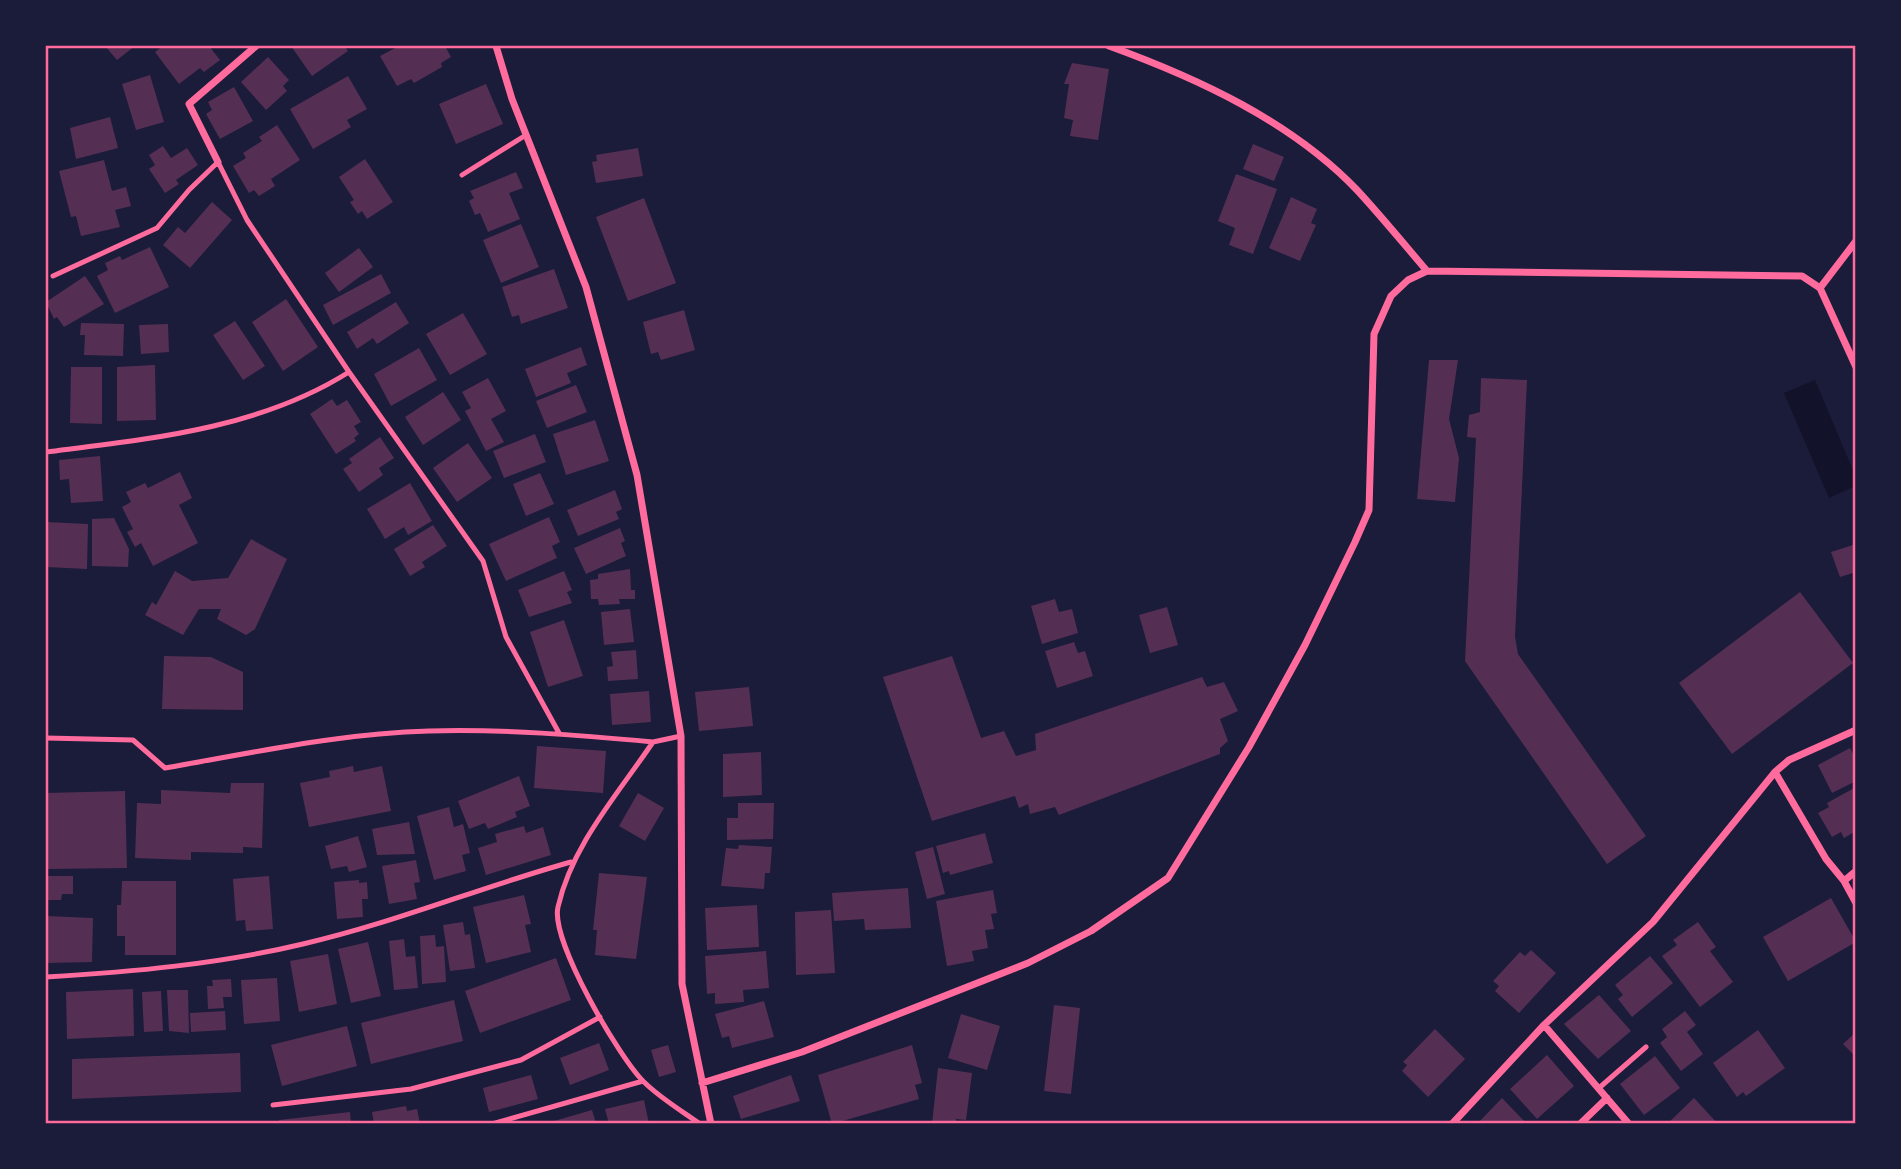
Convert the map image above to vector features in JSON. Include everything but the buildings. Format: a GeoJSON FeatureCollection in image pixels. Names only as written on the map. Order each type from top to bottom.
{"type":"FeatureCollection","features":[{"type":"Feature","properties":{"kind":"street"},"geometry":{"type":"LineString","coordinates":[[218,162],[189,104],[256,46]]}},
{"type":"Feature","properties":{"kind":"street"},"geometry":{"type":"LineString","coordinates":[[496,46],[526,135],[586,287],[637,475],[681,736],[682,984],[711,1124]]}},
{"type":"Feature","properties":{"kind":"street"},"geometry":{"type":"LineString","coordinates":[[1110,46],[1224,94],[1278,127],[1356,188],[1427,271]]}},
{"type":"Feature","properties":{"kind":"street"},"geometry":{"type":"LineString","coordinates":[[1820,288],[1856,241]]}},
{"type":"Feature","properties":{"kind":"street"},"geometry":{"type":"LineString","coordinates":[[702,1083],[802,1052],[1028,963],[1091,931],[1168,878],[1249,747],[1305,645],[1369,510],[1374,334],[1391,296],[1408,279],[1427,271],[1802,276],[1820,288],[1856,367]]}},
{"type":"Feature","properties":{"kind":"street"},"geometry":{"type":"LineString","coordinates":[[1451,1124],[1544,1025],[1653,922],[1775,772],[1789,760],[1856,730]]}},
{"type":"Feature","properties":{"kind":"street"},"geometry":{"type":"LineString","coordinates":[[1775,772],[1826,859],[1844,881],[1856,903]]}},
{"type":"Feature","properties":{"kind":"street"},"geometry":{"type":"LineString","coordinates":[[1844,881],[1856,871]]}},
{"type":"Feature","properties":{"kind":"street"},"geometry":{"type":"LineString","coordinates":[[1544,1025],[1629,1124]]}},
{"type":"Feature","properties":{"kind":"street"},"geometry":{"type":"LineString","coordinates":[[1580,1124],[1607,1098]]}},
{"type":"Feature","properties":{"kind":"lane"},"geometry":{"type":"LineString","coordinates":[[462,175],[526,135]]}},
{"type":"Feature","properties":{"kind":"lane"},"geometry":{"type":"LineString","coordinates":[[53,276],[157,228],[188,190],[218,162],[247,220],[349,372],[483,561],[506,637],[559,733]]}},
{"type":"Feature","properties":{"kind":"lane"},"geometry":{"type":"LineString","coordinates":[[46,452],[149,439],[274,410],[315,393],[349,372]]}},
{"type":"Feature","properties":{"kind":"lane"},"geometry":{"type":"LineString","coordinates":[[46,738],[133,740],[165,768],[331,740],[400,733],[559,733],[653,742],[681,736]]}},
{"type":"Feature","properties":{"kind":"lane"},"geometry":{"type":"LineString","coordinates":[[653,742],[571,862],[557,911],[565,947],[600,1017],[643,1081],[700,1124]]}},
{"type":"Feature","properties":{"kind":"lane"},"geometry":{"type":"LineString","coordinates":[[46,978],[148,971],[302,944],[426,909],[498,883],[571,862]]}},
{"type":"Feature","properties":{"kind":"lane"},"geometry":{"type":"LineString","coordinates":[[273,1105],[411,1089],[521,1060],[600,1017]]}},
{"type":"Feature","properties":{"kind":"lane"},"geometry":{"type":"LineString","coordinates":[[1599,1088],[1646,1047]]}},
{"type":"Feature","properties":{"kind":"lane"},"geometry":{"type":"LineString","coordinates":[[492,1124],[643,1081]]}},
{"type":"Feature","properties":{"kind":"shaded area"},"geometry":{"type":"Polygon","coordinates":[[[1815,380],[1855,475],[1855,486],[1829,498],[1784,393],[1815,380]]]}}]}
